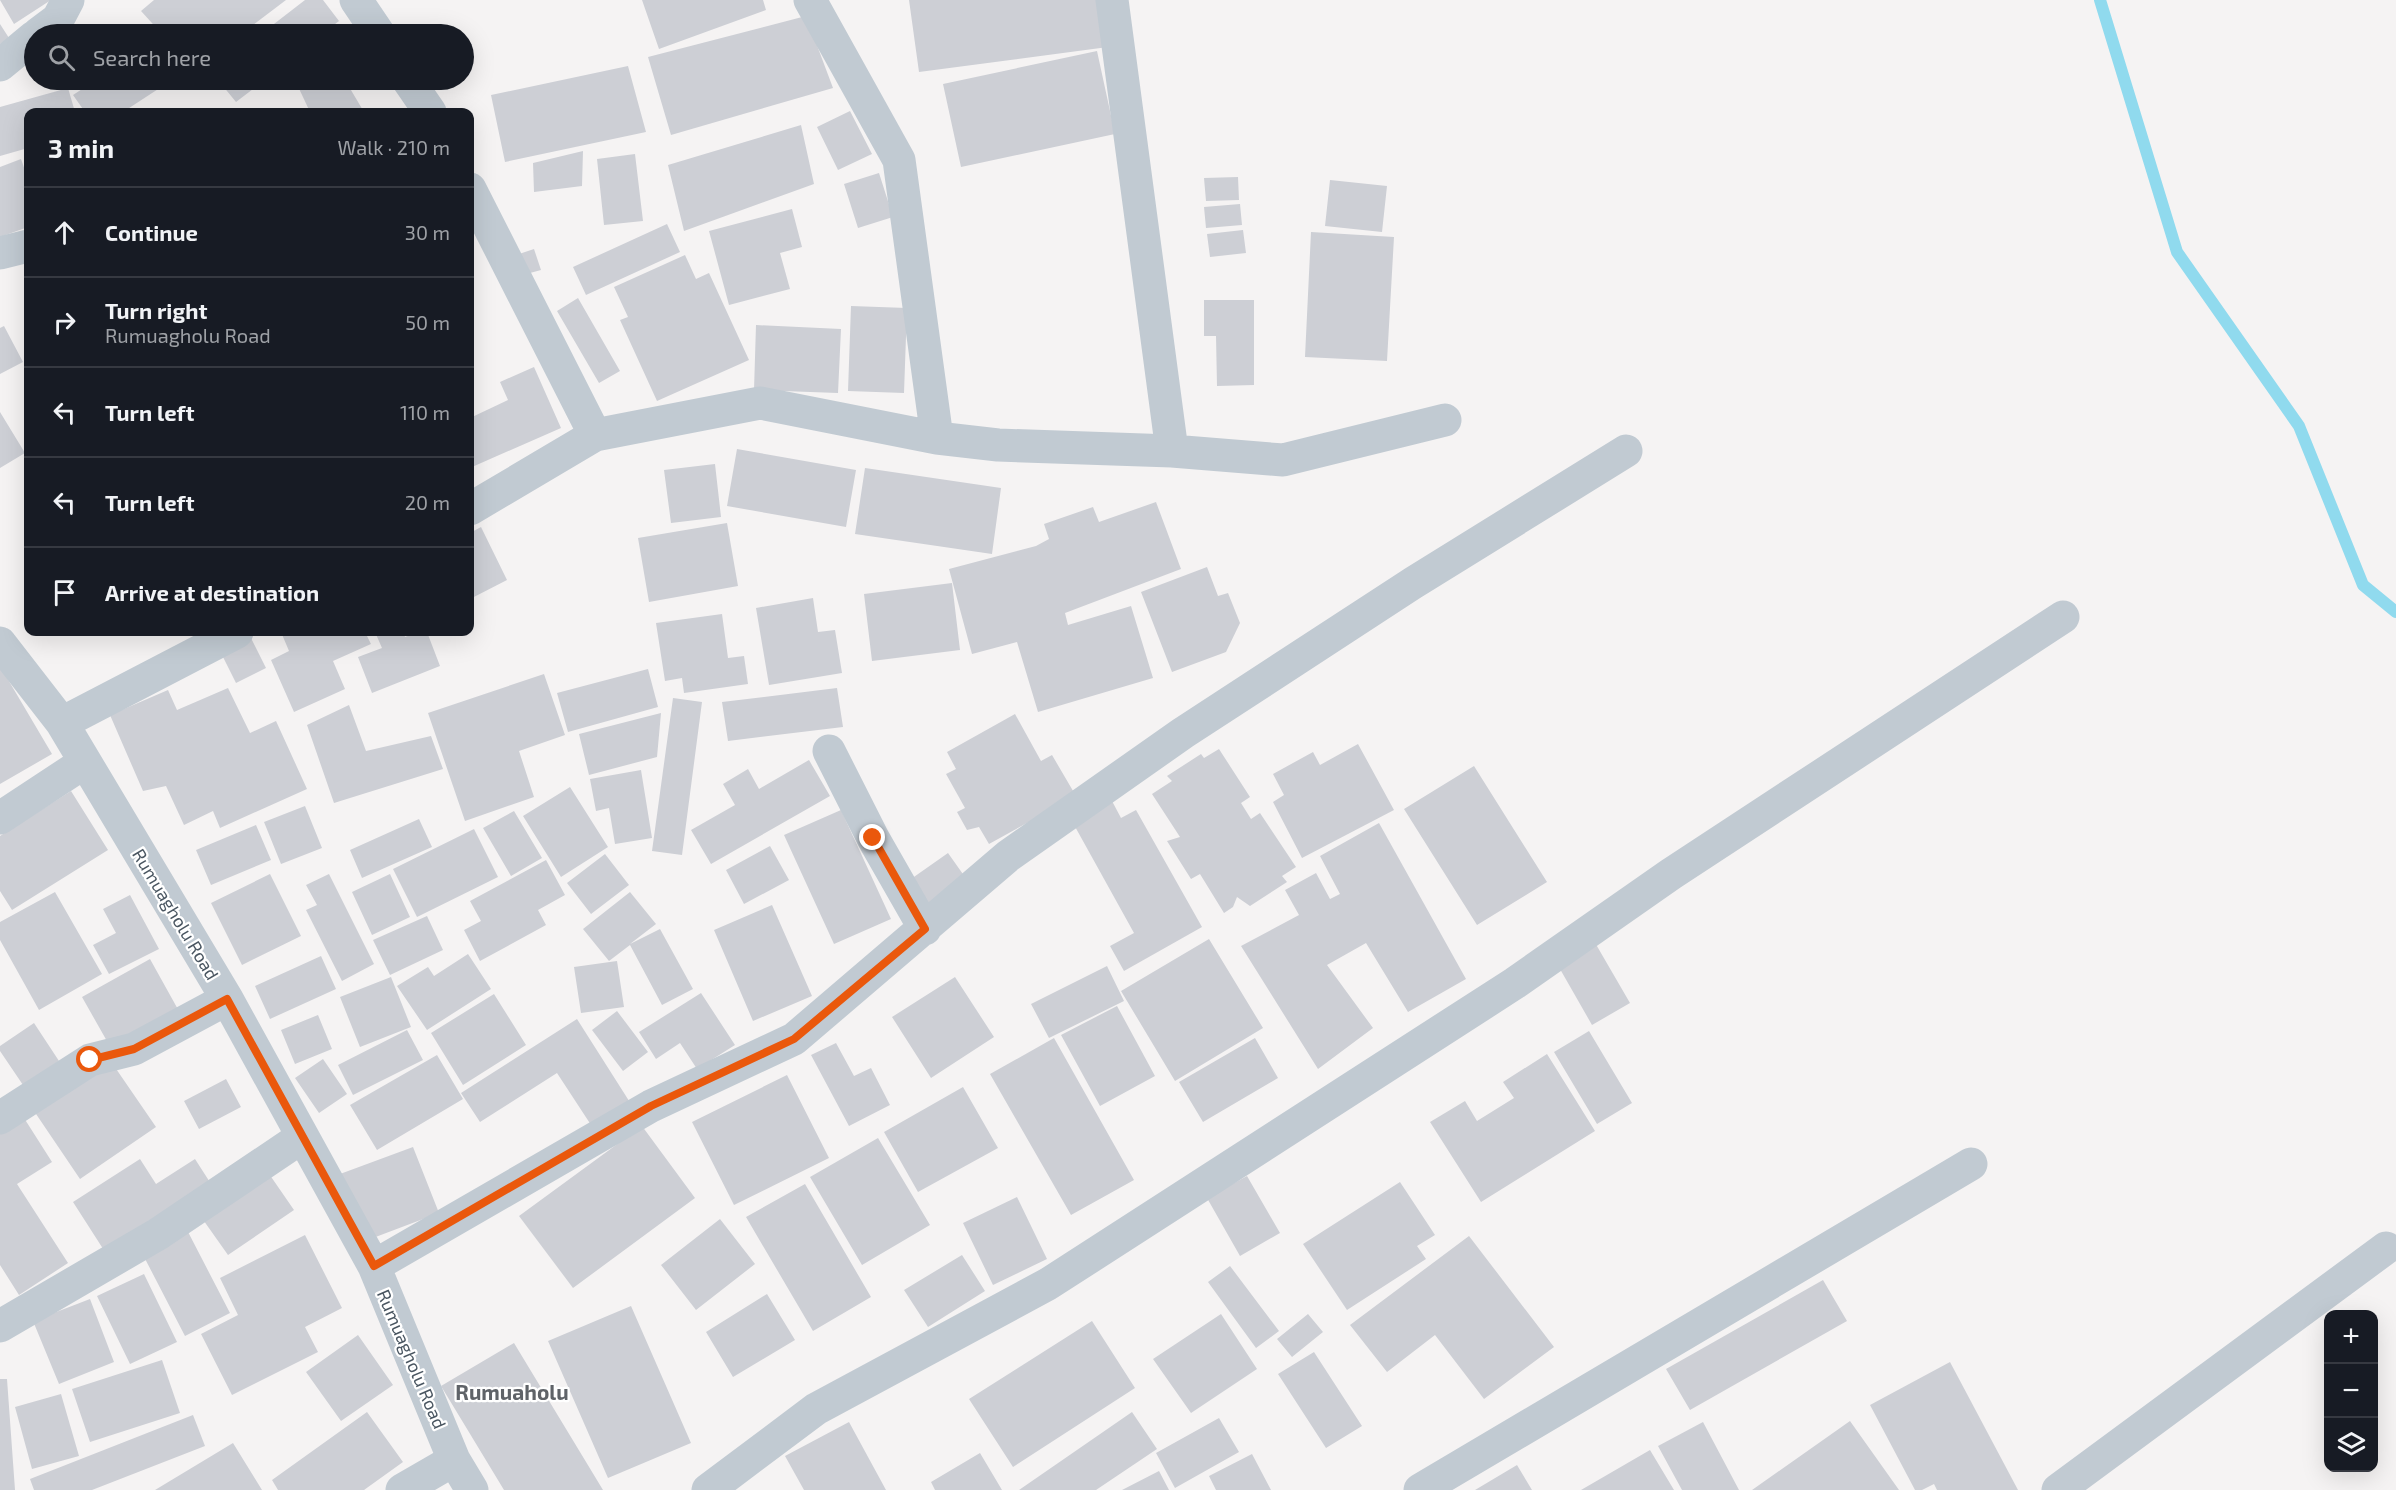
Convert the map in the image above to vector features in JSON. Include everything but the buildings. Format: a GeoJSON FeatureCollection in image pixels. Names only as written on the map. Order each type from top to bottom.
{"type":"FeatureCollection","features":[{"type":"Feature","properties":{"kind":"street"},"geometry":{"type":"LineString","coordinates":[[51,24],[58,19],[68,0]]}},
{"type":"Feature","properties":{"kind":"street"},"geometry":{"type":"LineString","coordinates":[[356,0],[372,24]]}},
{"type":"Feature","properties":{"kind":"street"},"geometry":{"type":"LineString","coordinates":[[810,0],[899,160],[937,438]]}},
{"type":"Feature","properties":{"kind":"street"},"geometry":{"type":"LineString","coordinates":[[1112,0],[1172,451]]}},
{"type":"Feature","properties":{"kind":"street"},"geometry":{"type":"LineString","coordinates":[[0,65],[24,45]]}},
{"type":"Feature","properties":{"kind":"street"},"geometry":{"type":"LineString","coordinates":[[415,90],[427,108]]}},
{"type":"Feature","properties":{"kind":"street"},"geometry":{"type":"LineString","coordinates":[[474,197],[595,435]]}},
{"type":"Feature","properties":{"kind":"street"},"geometry":{"type":"LineString","coordinates":[[0,253],[24,247]]}},
{"type":"Feature","properties":{"kind":"street"},"geometry":{"type":"LineString","coordinates":[[474,507],[595,435],[760,403],[937,438],[999,445],[1172,451],[1283,460],[1445,420]]}},
{"type":"Feature","properties":{"kind":"street"},"geometry":{"type":"LineString","coordinates":[[374,1266],[651,1106],[794,1039],[1008,856],[1184,733],[1413,583],[1626,451]]}},
{"type":"Feature","properties":{"kind":"street"},"geometry":{"type":"LineString","coordinates":[[708,1490],[816,1409],[1048,1284],[1515,983],[1671,874],[2064,616]]}},
{"type":"Feature","properties":{"kind":"street"},"geometry":{"type":"LineString","coordinates":[[62,723],[229,636]]}},
{"type":"Feature","properties":{"kind":"street","name":"Rumuagholu Road"},"geometry":{"type":"LineString","coordinates":[[0,643],[62,723],[227,999],[374,1266],[454,1460],[472,1490]]}},
{"type":"Feature","properties":{"kind":"street"},"geometry":{"type":"LineString","coordinates":[[829,751],[873,838],[925,929]]}},
{"type":"Feature","properties":{"kind":"street"},"geometry":{"type":"LineString","coordinates":[[0,818],[85,762]]}},
{"type":"Feature","properties":{"kind":"street"},"geometry":{"type":"LineString","coordinates":[[0,1118],[90,1060],[134,1049],[227,999]]}},
{"type":"Feature","properties":{"kind":"street"},"geometry":{"type":"LineString","coordinates":[[0,1326],[130,1252],[302,1137]]}},
{"type":"Feature","properties":{"kind":"street"},"geometry":{"type":"LineString","coordinates":[[1420,1490],[1971,1164]]}},
{"type":"Feature","properties":{"kind":"street"},"geometry":{"type":"LineString","coordinates":[[2058,1490],[2386,1248]]}},
{"type":"Feature","properties":{"kind":"street"},"geometry":{"type":"LineString","coordinates":[[402,1490],[454,1460]]}},
{"type":"Feature","properties":{"kind":"waterway"},"geometry":{"type":"LineString","coordinates":[[2100,0],[2177,252],[2299,426],[2363,585],[2396,612]]}},
{"type":"Feature","properties":{"kind":"district","name":"Rumuaholu"},"geometry":{"type":"Point","coordinates":[512,1391]}},
{"type":"Feature","properties":{"kind":"route"},"geometry":{"type":"LineString","coordinates":[[90,1060],[134,1049],[227,999],[374,1266],[651,1106],[794,1039],[925,929],[873,838]]}}]}
